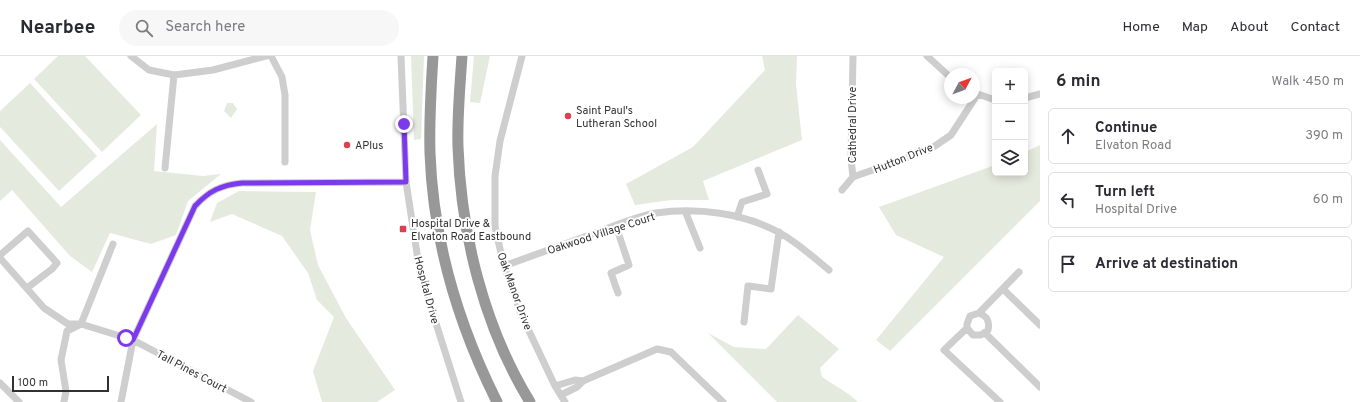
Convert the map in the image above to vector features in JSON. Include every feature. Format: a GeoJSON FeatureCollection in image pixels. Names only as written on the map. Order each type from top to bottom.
{"type":"FeatureCollection","features":[{"type":"Feature","properties":{"kind":"highway"},"geometry":{"type":"LineString","coordinates":[[433,56],[430,152],[437,223],[456,303],[469,342],[497,402]]}},
{"type":"Feature","properties":{"kind":"highway"},"geometry":{"type":"LineString","coordinates":[[462,56],[458,146],[461,186],[470,248],[493,324],[508,361],[529,401]]}},
{"type":"Feature","properties":{"kind":"street"},"geometry":{"type":"LineString","coordinates":[[131,56],[149,70],[174,75],[213,70],[266,56]]}},
{"type":"Feature","properties":{"kind":"street"},"geometry":{"type":"LineString","coordinates":[[271,56],[282,77],[286,95],[285,162]]}},
{"type":"Feature","properties":{"kind":"street","name":"Hospital Drive"},"geometry":{"type":"LineString","coordinates":[[400,56],[406,182],[420,273],[461,402]]}},
{"type":"Feature","properties":{"kind":"street","name":"Oak Manor Drive"},"geometry":{"type":"LineString","coordinates":[[522,56],[500,141],[495,176],[495,227],[504,266],[521,314],[555,386],[565,402]]}},
{"type":"Feature","properties":{"kind":"street","name":"Cathedral Drive"},"geometry":{"type":"LineString","coordinates":[[842,190],[853,177],[851,160],[853,56]]}},
{"type":"Feature","properties":{"kind":"street"},"geometry":{"type":"LineString","coordinates":[[927,56],[944,71]]}},
{"type":"Feature","properties":{"kind":"street"},"geometry":{"type":"LineString","coordinates":[[165,168],[174,75]]}},
{"type":"Feature","properties":{"kind":"street"},"geometry":{"type":"LineString","coordinates":[[1028,97],[1040,94]]}},
{"type":"Feature","properties":{"kind":"street"},"geometry":{"type":"LineString","coordinates":[[980,95],[992,99]]}},
{"type":"Feature","properties":{"kind":"street","name":"Hutton Drive"},"geometry":{"type":"LineString","coordinates":[[853,177],[929,150],[951,135],[970,104]]}},
{"type":"Feature","properties":{"kind":"street"},"geometry":{"type":"LineString","coordinates":[[737,217],[742,202],[767,194],[758,170]]}},
{"type":"Feature","properties":{"kind":"street"},"geometry":{"type":"LineString","coordinates":[[121,402],[133,340],[195,206],[214,189],[228,184],[242,183],[406,182]]}},
{"type":"Feature","properties":{"kind":"street"},"geometry":{"type":"LineString","coordinates":[[685,211],[700,248]]}},
{"type":"Feature","properties":{"kind":"street","name":"Oakwood Village Court"},"geometry":{"type":"LineString","coordinates":[[504,266],[616,226],[655,214],[685,211],[711,212],[737,217],[779,232],[798,244],[829,270]]}},
{"type":"Feature","properties":{"kind":"street"},"geometry":{"type":"LineString","coordinates":[[616,226],[629,265],[611,273],[618,293]]}},
{"type":"Feature","properties":{"kind":"street"},"geometry":{"type":"LineString","coordinates":[[0,256],[28,231],[57,263],[27,288]]}},
{"type":"Feature","properties":{"kind":"street"},"geometry":{"type":"LineString","coordinates":[[744,322],[748,286],[771,289],[779,232]]}},
{"type":"Feature","properties":{"kind":"street"},"geometry":{"type":"LineString","coordinates":[[64,402],[66,391],[61,360],[67,331],[81,324],[113,244]]}},
{"type":"Feature","properties":{"kind":"street","name":"Tall Pines Court"},"geometry":{"type":"LineString","coordinates":[[0,256],[44,308],[68,324],[81,324],[133,340],[252,402]]}},
{"type":"Feature","properties":{"kind":"street"},"geometry":{"type":"LineString","coordinates":[[1000,402],[944,350],[967,328],[970,316],[979,314],[1019,272]]}},
{"type":"Feature","properties":{"kind":"street"},"geometry":{"type":"LineString","coordinates":[[1003,289],[1040,325]]}},
{"type":"Feature","properties":{"kind":"street"},"geometry":{"type":"LineString","coordinates":[[967,328],[973,335],[977,336],[985,333],[989,325],[988,321],[986,317],[979,314]]}},
{"type":"Feature","properties":{"kind":"street"},"geometry":{"type":"LineString","coordinates":[[985,333],[1040,387]]}},
{"type":"Feature","properties":{"kind":"street"},"geometry":{"type":"LineString","coordinates":[[561,395],[577,387],[583,381],[657,350],[663,349],[671,352],[724,402]]}},
{"type":"Feature","properties":{"kind":"street"},"geometry":{"type":"LineString","coordinates":[[555,386],[575,380],[583,381]]}},
{"type":"Feature","properties":{"kind":"street"},"geometry":{"type":"LineString","coordinates":[[0,383],[19,402]]}},
{"type":"Feature","properties":{"kind":"shaded area"},"geometry":{"type":"Polygon","coordinates":[[[58,56],[85,56],[141,115],[102,152],[34,79],[58,56]]]}},
{"type":"Feature","properties":{"kind":"shaded area"},"geometry":{"type":"Polygon","coordinates":[[[411,56],[424,56],[421,139],[414,140],[411,56]]]}},
{"type":"Feature","properties":{"kind":"shaded area"},"geometry":{"type":"Polygon","coordinates":[[[474,56],[490,56],[480,103],[470,102],[474,56]]]}},
{"type":"Feature","properties":{"kind":"shaded area"},"geometry":{"type":"Polygon","coordinates":[[[762,56],[797,56],[796,84],[802,140],[703,181],[709,200],[672,200],[635,205],[626,184],[693,147],[765,70],[762,56]]]}},
{"type":"Feature","properties":{"kind":"shaded area"},"geometry":{"type":"Polygon","coordinates":[[[30,83],[97,156],[59,191],[0,127],[0,111],[30,83]]]}},
{"type":"Feature","properties":{"kind":"shaded area"},"geometry":{"type":"Polygon","coordinates":[[[227,103],[233,103],[237,109],[231,118],[224,111],[227,103]]]}},
{"type":"Feature","properties":{"kind":"shaded area"},"geometry":{"type":"Polygon","coordinates":[[[157,124],[154,171],[203,176],[221,174],[188,201],[176,235],[151,244],[110,233],[92,272],[70,256],[12,190],[0,201],[0,140],[61,207],[157,124]]]}},
{"type":"Feature","properties":{"kind":"shaded area"},"geometry":{"type":"Polygon","coordinates":[[[1040,145],[1040,201],[890,351],[876,340],[944,257],[896,235],[879,207],[992,166],[992,176],[1028,176],[1028,151],[1040,145]]]}},
{"type":"Feature","properties":{"kind":"shaded area"},"geometry":{"type":"Polygon","coordinates":[[[239,191],[316,192],[310,230],[318,265],[346,318],[395,390],[377,402],[322,402],[313,371],[334,317],[317,300],[308,273],[282,236],[232,214],[210,222],[217,203],[239,191]]]}},
{"type":"Feature","properties":{"kind":"shaded area"},"geometry":{"type":"Polygon","coordinates":[[[798,315],[839,349],[820,368],[822,377],[858,402],[777,402],[708,333],[734,347],[766,349],[798,315]]]}},
{"type":"Feature","properties":{"kind":"place","name":"Saint Paul's Lutheran School"},"geometry":{"type":"Point","coordinates":[568,116]}},
{"type":"Feature","properties":{"kind":"place","name":"APlus"},"geometry":{"type":"Point","coordinates":[347,145]}},
{"type":"Feature","properties":{"kind":"place","name":"Hospital Drive & Elvaton Road Eastbound"},"geometry":{"type":"Point","coordinates":[403,229]}},
{"type":"Feature","properties":{"kind":"route"},"geometry":{"type":"LineString","coordinates":[[126,338],[133,340],[195,206],[214,189],[228,184],[242,183],[406,182],[404,124]]}}]}
